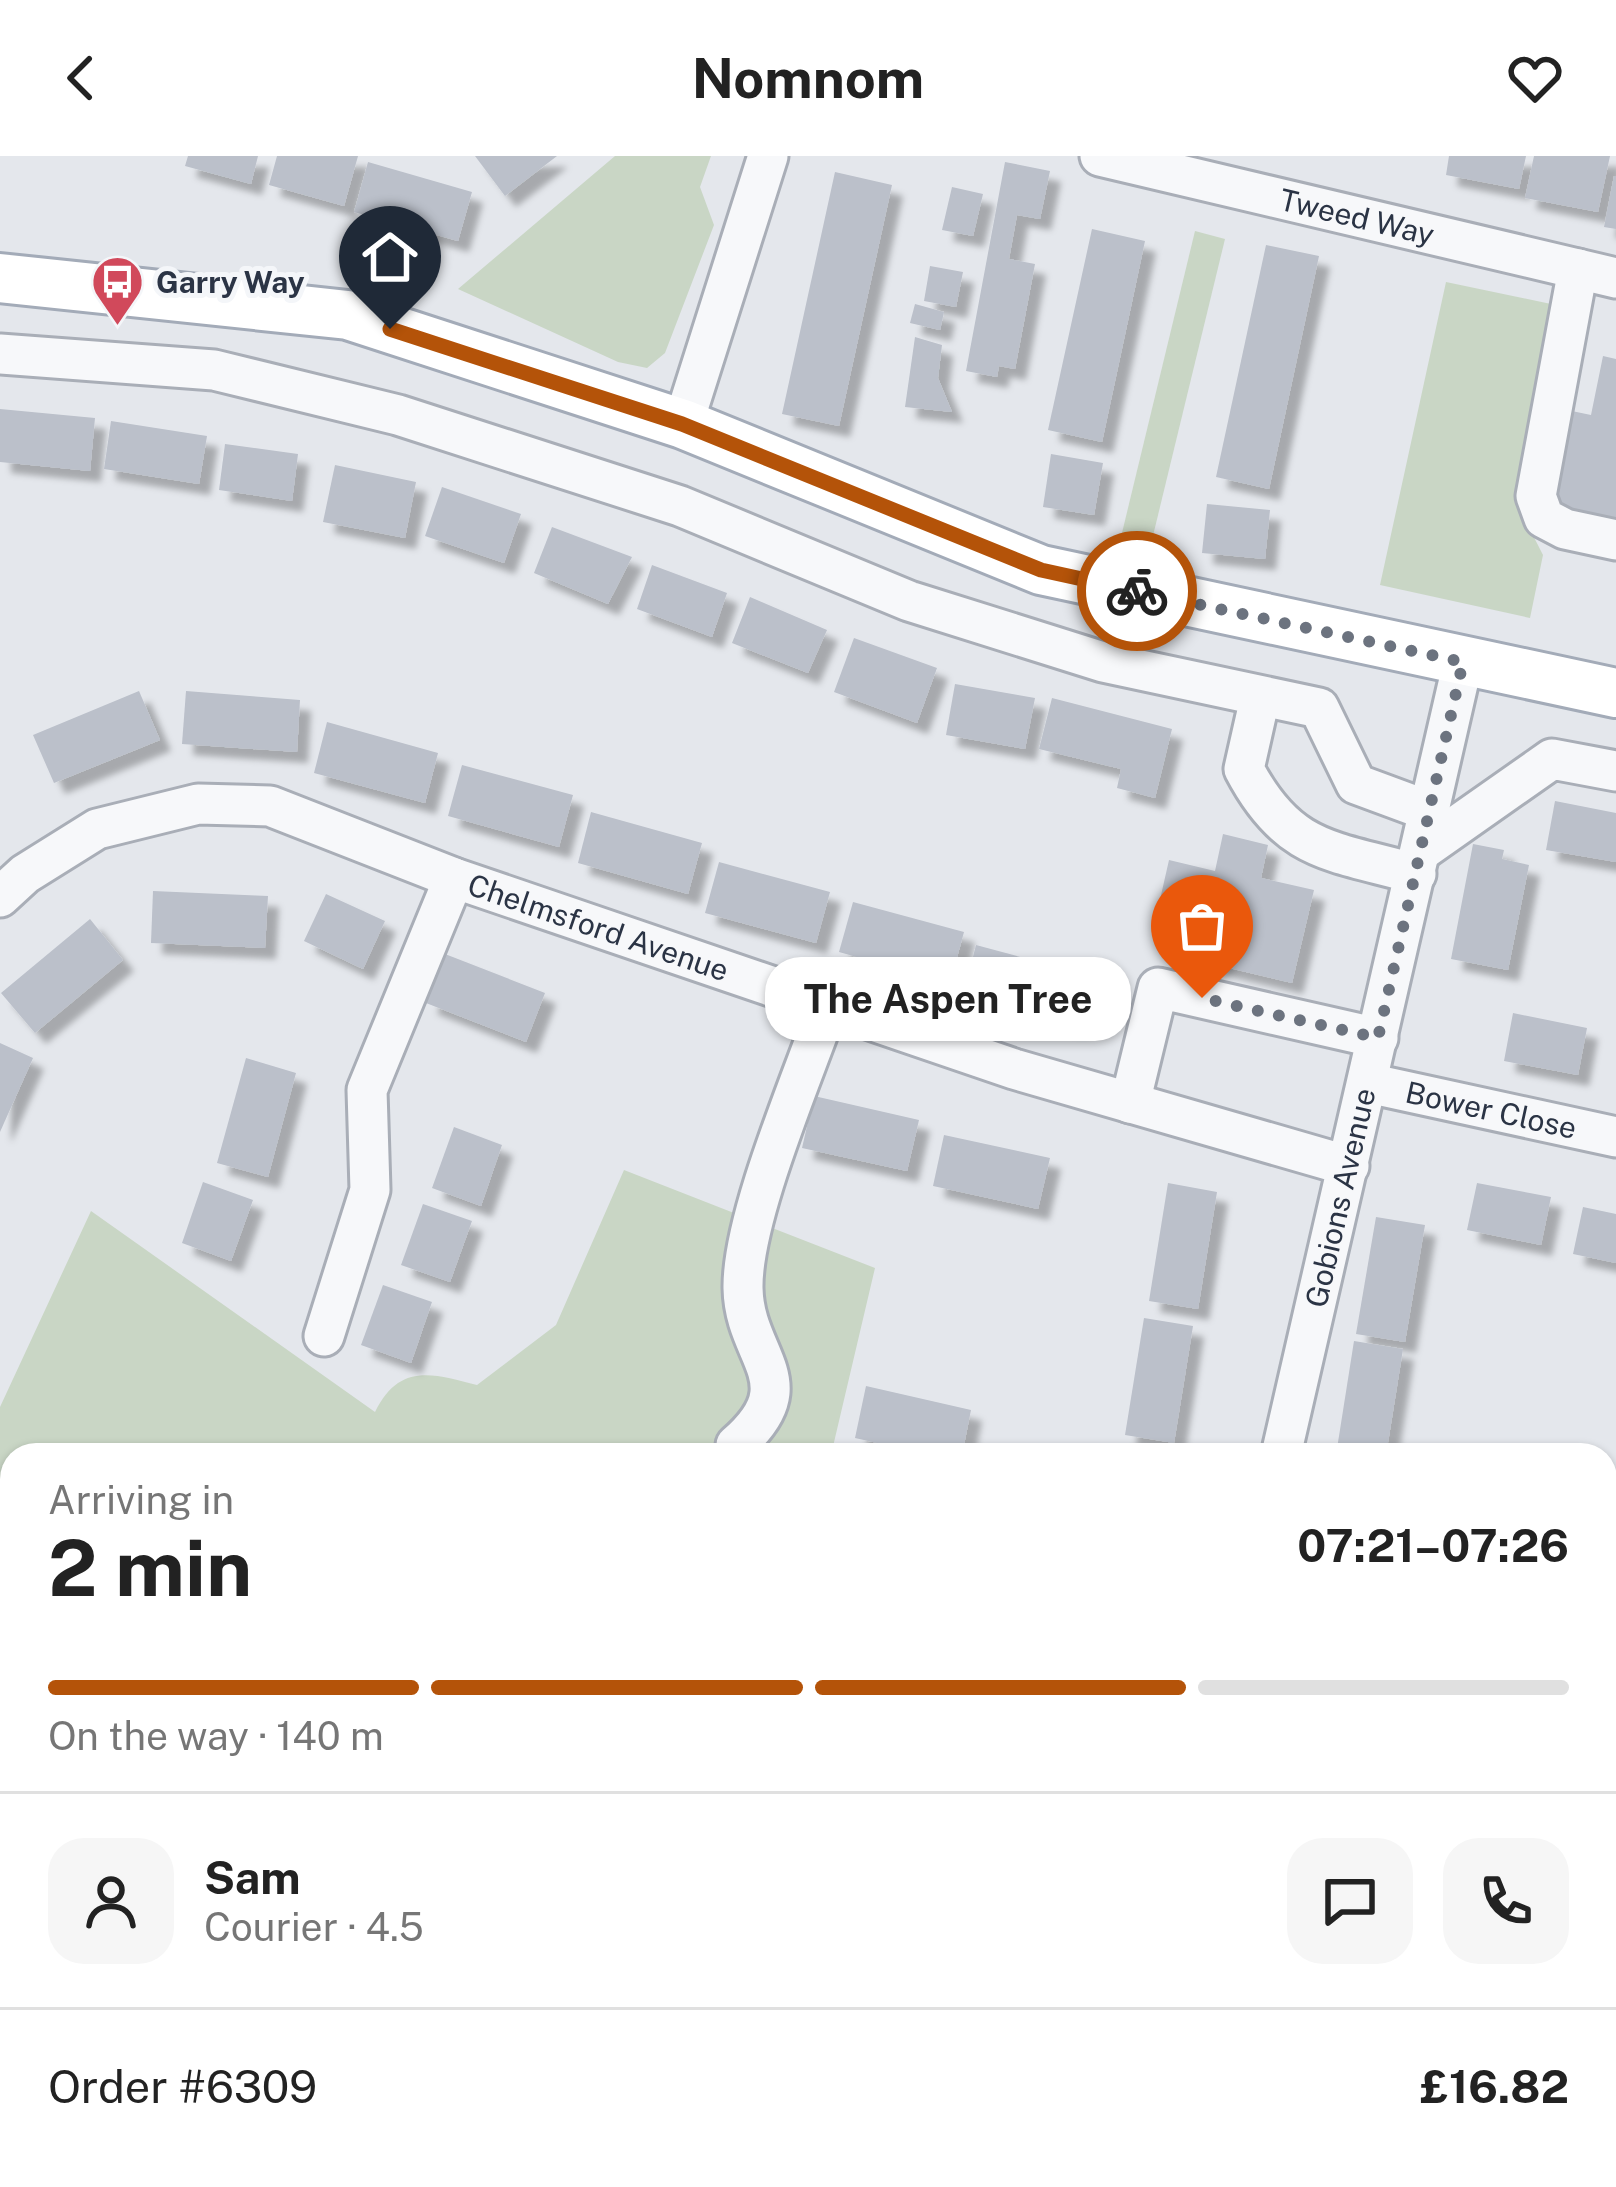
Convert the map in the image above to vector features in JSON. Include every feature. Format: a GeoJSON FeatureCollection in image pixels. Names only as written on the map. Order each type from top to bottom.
{"type":"FeatureCollection","features":[{"type":"Feature","properties":{"kind":"main road"},"geometry":{"type":"LineString","coordinates":[[0,278],[348,315],[682,424],[1041,570],[1616,693]]}},
{"type":"Feature","properties":{"kind":"street"},"geometry":{"type":"LineString","coordinates":[[682,424],[767,156]]}},
{"type":"Feature","properties":{"kind":"street","name":"Tweed Way"},"geometry":{"type":"LineString","coordinates":[[1100,156],[1597,274]]}},
{"type":"Feature","properties":{"kind":"street"},"geometry":{"type":"LineString","coordinates":[[1597,274],[1536,496],[1544,518],[1565,529],[1616,540]]}},
{"type":"Feature","properties":{"kind":"street"},"geometry":{"type":"LineString","coordinates":[[0,354],[214,370],[398,415],[680,506],[909,601],[1103,662],[1318,708],[1356,784],[1430,811]]}},
{"type":"Feature","properties":{"kind":"street","name":"Gobions Avenue"},"geometry":{"type":"LineString","coordinates":[[1284,1443],[1463,662]]}},
{"type":"Feature","properties":{"kind":"street"},"geometry":{"type":"LineString","coordinates":[[1260,698],[1244,769],[1265,809],[1302,842],[1418,863],[1552,759],[1616,771]]}},
{"type":"Feature","properties":{"kind":"street","name":"Chelmsford Avenue"},"geometry":{"type":"LineString","coordinates":[[0,897],[25,874],[97,830],[198,804],[270,806],[454,878],[828,1005],[1349,1166]]}},
{"type":"Feature","properties":{"kind":"street"},"geometry":{"type":"LineString","coordinates":[[324,1336],[370,1190],[367,1090],[454,878]]}},
{"type":"Feature","properties":{"kind":"street"},"geometry":{"type":"LineString","coordinates":[[1130,1102],[1159,988],[1378,1038]]}},
{"type":"Feature","properties":{"kind":"street"},"geometry":{"type":"LineString","coordinates":[[738,1443],[764,1420],[771,1387],[743,1294],[744,1267],[767,1180],[828,1005]]}},
{"type":"Feature","properties":{"kind":"street","name":"Bower Close"},"geometry":{"type":"LineString","coordinates":[[1368,1083],[1616,1137]]}},
{"type":"Feature","properties":{"kind":"green space"},"geometry":{"type":"Polygon","coordinates":[[[615,156],[711,156],[700,187],[714,225],[665,353],[647,368],[618,362],[458,289],[615,156]]]}},
{"type":"Feature","properties":{"kind":"green space"},"geometry":{"type":"Polygon","coordinates":[[[1195,231],[1225,239],[1151,544],[1121,537],[1195,231]]]}},
{"type":"Feature","properties":{"kind":"green space"},"geometry":{"type":"Polygon","coordinates":[[[1446,282],[1551,304],[1514,498],[1543,555],[1530,618],[1380,585],[1446,282]]]}},
{"type":"Feature","properties":{"kind":"green space"},"geometry":{"type":"Polygon","coordinates":[[[624,1170],[875,1268],[834,1443],[0,1443],[0,1407],[91,1211],[375,1412],[384,1396],[406,1379],[431,1375],[477,1385],[556,1325],[624,1170]]]}},
{"type":"Feature","properties":{"kind":"building"},"geometry":{"type":"Polygon","coordinates":[[[188,156],[258,156],[251,184],[185,166],[188,156]]]}},
{"type":"Feature","properties":{"kind":"building"},"geometry":{"type":"Polygon","coordinates":[[[277,156],[358,156],[344,206],[269,185],[277,156]]]}},
{"type":"Feature","properties":{"kind":"building"},"geometry":{"type":"Polygon","coordinates":[[[475,156],[557,156],[505,196],[475,156]]]}},
{"type":"Feature","properties":{"kind":"building"},"geometry":{"type":"Polygon","coordinates":[[[1449,156],[1526,156],[1519,189],[1446,175],[1449,156]]]}},
{"type":"Feature","properties":{"kind":"building"},"geometry":{"type":"Polygon","coordinates":[[[1534,156],[1610,156],[1598,212],[1525,198],[1534,156]]]}},
{"type":"Feature","properties":{"kind":"building"},"geometry":{"type":"Polygon","coordinates":[[[368,162],[472,192],[458,241],[354,212],[368,162]]]}},
{"type":"Feature","properties":{"kind":"building"},"geometry":{"type":"Polygon","coordinates":[[[1005,162],[1050,171],[1040,219],[1017,215],[1009,259],[1035,264],[1015,369],[999,366],[997,377],[966,371],[1005,162]]]}},
{"type":"Feature","properties":{"kind":"building"},"geometry":{"type":"Polygon","coordinates":[[[835,172],[892,185],[839,426],[782,414],[835,172]]]}},
{"type":"Feature","properties":{"kind":"building"},"geometry":{"type":"Polygon","coordinates":[[[1616,176],[1616,229],[1604,227],[1616,176]]]}},
{"type":"Feature","properties":{"kind":"building"},"geometry":{"type":"Polygon","coordinates":[[[952,187],[983,194],[973,236],[942,230],[952,187]]]}},
{"type":"Feature","properties":{"kind":"building"},"geometry":{"type":"Polygon","coordinates":[[[1092,229],[1145,241],[1102,442],[1048,430],[1092,229]]]}},
{"type":"Feature","properties":{"kind":"building"},"geometry":{"type":"Polygon","coordinates":[[[1266,245],[1319,256],[1269,489],[1216,477],[1266,245]]]}},
{"type":"Feature","properties":{"kind":"building"},"geometry":{"type":"Polygon","coordinates":[[[930,266],[963,272],[956,307],[924,301],[930,266]]]}},
{"type":"Feature","properties":{"kind":"building"},"geometry":{"type":"Polygon","coordinates":[[[915,304],[944,312],[940,330],[910,323],[915,304]]]}},
{"type":"Feature","properties":{"kind":"building"},"geometry":{"type":"Polygon","coordinates":[[[915,337],[942,345],[938,378],[952,412],[905,407],[915,337]]]}},
{"type":"Feature","properties":{"kind":"building"},"geometry":{"type":"Polygon","coordinates":[[[1603,356],[1616,359],[1616,518],[1549,505],[1567,410],[1591,415],[1603,356]]]}},
{"type":"Feature","properties":{"kind":"building"},"geometry":{"type":"Polygon","coordinates":[[[0,409],[95,418],[90,471],[0,462],[0,409]]]}},
{"type":"Feature","properties":{"kind":"building"},"geometry":{"type":"Polygon","coordinates":[[[111,421],[207,436],[199,484],[104,469],[111,421]]]}},
{"type":"Feature","properties":{"kind":"building"},"geometry":{"type":"Polygon","coordinates":[[[225,444],[298,454],[292,501],[219,490],[225,444]]]}},
{"type":"Feature","properties":{"kind":"building"},"geometry":{"type":"Polygon","coordinates":[[[1051,454],[1103,463],[1094,515],[1043,507],[1051,454]]]}},
{"type":"Feature","properties":{"kind":"building"},"geometry":{"type":"Polygon","coordinates":[[[335,465],[416,482],[405,538],[323,522],[335,465]]]}},
{"type":"Feature","properties":{"kind":"building"},"geometry":{"type":"Polygon","coordinates":[[[442,487],[521,514],[504,563],[425,536],[442,487]]]}},
{"type":"Feature","properties":{"kind":"building"},"geometry":{"type":"Polygon","coordinates":[[[1207,504],[1270,510],[1265,559],[1202,553],[1207,504]]]}},
{"type":"Feature","properties":{"kind":"building"},"geometry":{"type":"Polygon","coordinates":[[[552,527],[632,557],[608,604],[534,573],[552,527]]]}},
{"type":"Feature","properties":{"kind":"building"},"geometry":{"type":"Polygon","coordinates":[[[652,565],[727,593],[712,637],[637,609],[652,565]]]}},
{"type":"Feature","properties":{"kind":"building"},"geometry":{"type":"Polygon","coordinates":[[[750,597],[827,630],[808,673],[732,643],[750,597]]]}},
{"type":"Feature","properties":{"kind":"building"},"geometry":{"type":"Polygon","coordinates":[[[854,638],[937,668],[917,723],[834,692],[854,638]]]}},
{"type":"Feature","properties":{"kind":"building"},"geometry":{"type":"Polygon","coordinates":[[[955,684],[1035,698],[1025,749],[946,735],[955,684]]]}},
{"type":"Feature","properties":{"kind":"building"},"geometry":{"type":"Polygon","coordinates":[[[139,691],[160,740],[54,783],[33,735],[139,691]]]}},
{"type":"Feature","properties":{"kind":"building"},"geometry":{"type":"Polygon","coordinates":[[[186,691],[300,700],[297,752],[182,744],[186,691]]]}},
{"type":"Feature","properties":{"kind":"building"},"geometry":{"type":"Polygon","coordinates":[[[1052,698],[1172,729],[1155,798],[1117,788],[1121,769],[1039,749],[1052,698]]]}},
{"type":"Feature","properties":{"kind":"building"},"geometry":{"type":"Polygon","coordinates":[[[327,722],[438,753],[425,803],[314,773],[327,722]]]}},
{"type":"Feature","properties":{"kind":"building"},"geometry":{"type":"Polygon","coordinates":[[[462,765],[573,795],[559,847],[448,816],[462,765]]]}},
{"type":"Feature","properties":{"kind":"building"},"geometry":{"type":"Polygon","coordinates":[[[1555,801],[1616,813],[1616,862],[1546,850],[1555,801]]]}},
{"type":"Feature","properties":{"kind":"building"},"geometry":{"type":"Polygon","coordinates":[[[591,812],[702,843],[688,894],[578,863],[591,812]]]}},
{"type":"Feature","properties":{"kind":"building"},"geometry":{"type":"Polygon","coordinates":[[[1223,834],[1268,845],[1261,878],[1314,890],[1292,983],[1204,962],[1215,917],[1159,904],[1169,860],[1215,871],[1223,834]]]}},
{"type":"Feature","properties":{"kind":"building"},"geometry":{"type":"Polygon","coordinates":[[[1473,844],[1504,850],[1502,859],[1529,865],[1508,970],[1451,959],[1473,844]]]}},
{"type":"Feature","properties":{"kind":"building"},"geometry":{"type":"Polygon","coordinates":[[[719,862],[830,892],[816,943],[705,913],[719,862]]]}},
{"type":"Feature","properties":{"kind":"building"},"geometry":{"type":"Polygon","coordinates":[[[153,891],[268,896],[265,948],[151,943],[153,891]]]}},
{"type":"Feature","properties":{"kind":"building"},"geometry":{"type":"Polygon","coordinates":[[[326,894],[385,921],[363,969],[304,941],[326,894]]]}},
{"type":"Feature","properties":{"kind":"building"},"geometry":{"type":"Polygon","coordinates":[[[853,902],[964,932],[950,983],[839,952],[853,902]]]}},
{"type":"Feature","properties":{"kind":"building"},"geometry":{"type":"Polygon","coordinates":[[[90,919],[123,960],[35,1033],[1,993],[90,919]]]}},
{"type":"Feature","properties":{"kind":"building"},"geometry":{"type":"Polygon","coordinates":[[[976,945],[1087,975],[1073,1026],[963,996],[976,945]]]}},
{"type":"Feature","properties":{"kind":"building"},"geometry":{"type":"Polygon","coordinates":[[[445,954],[545,993],[526,1042],[426,1003],[445,954]]]}},
{"type":"Feature","properties":{"kind":"building"},"geometry":{"type":"Polygon","coordinates":[[[1513,1013],[1587,1028],[1578,1075],[1504,1061],[1513,1013]]]}},
{"type":"Feature","properties":{"kind":"building"},"geometry":{"type":"Polygon","coordinates":[[[0,1043],[33,1058],[0,1132],[0,1043]]]}},
{"type":"Feature","properties":{"kind":"building"},"geometry":{"type":"Polygon","coordinates":[[[246,1058],[296,1073],[268,1177],[217,1163],[246,1058]]]}},
{"type":"Feature","properties":{"kind":"building"},"geometry":{"type":"Polygon","coordinates":[[[814,1096],[919,1120],[907,1171],[802,1148],[814,1096]]]}},
{"type":"Feature","properties":{"kind":"building"},"geometry":{"type":"Polygon","coordinates":[[[454,1127],[502,1145],[481,1206],[432,1188],[454,1127]]]}},
{"type":"Feature","properties":{"kind":"building"},"geometry":{"type":"Polygon","coordinates":[[[944,1135],[1050,1158],[1038,1209],[933,1186],[944,1135]]]}},
{"type":"Feature","properties":{"kind":"building"},"geometry":{"type":"Polygon","coordinates":[[[203,1182],[253,1200],[231,1261],[182,1243],[203,1182]]]}},
{"type":"Feature","properties":{"kind":"building"},"geometry":{"type":"Polygon","coordinates":[[[1168,1183],[1217,1192],[1198,1309],[1149,1301],[1168,1183]]]}},
{"type":"Feature","properties":{"kind":"building"},"geometry":{"type":"Polygon","coordinates":[[[1477,1183],[1551,1197],[1541,1245],[1467,1230],[1477,1183]]]}},
{"type":"Feature","properties":{"kind":"building"},"geometry":{"type":"Polygon","coordinates":[[[423,1204],[472,1221],[450,1282],[401,1265],[423,1204]]]}},
{"type":"Feature","properties":{"kind":"building"},"geometry":{"type":"Polygon","coordinates":[[[1583,1207],[1616,1214],[1616,1263],[1573,1254],[1583,1207]]]}},
{"type":"Feature","properties":{"kind":"building"},"geometry":{"type":"Polygon","coordinates":[[[1376,1217],[1425,1225],[1405,1342],[1356,1334],[1376,1217]]]}},
{"type":"Feature","properties":{"kind":"building"},"geometry":{"type":"Polygon","coordinates":[[[383,1285],[432,1302],[411,1363],[361,1345],[383,1285]]]}},
{"type":"Feature","properties":{"kind":"building"},"geometry":{"type":"Polygon","coordinates":[[[1144,1318],[1193,1326],[1174,1443],[1125,1435],[1144,1318]]]}},
{"type":"Feature","properties":{"kind":"building"},"geometry":{"type":"Polygon","coordinates":[[[1354,1341],[1403,1349],[1388,1443],[1338,1443],[1354,1341]]]}},
{"type":"Feature","properties":{"kind":"building"},"geometry":{"type":"Polygon","coordinates":[[[866,1386],[971,1410],[964,1443],[878,1443],[855,1438],[866,1386]]]}},
{"type":"Feature","properties":{"kind":"way so far"},"geometry":{"type":"LineString","coordinates":[[1137,591],[1463,662],[1378,1038],[1202,998]]}},
{"type":"Feature","properties":{"kind":"place","name":"Garry Way"},"geometry":{"type":"Point","coordinates":[117,328]}},
{"type":"Feature","properties":{"kind":"place","name":"The Aspen Tree"},"geometry":{"type":"Point","coordinates":[1202,998]}},
{"type":"Feature","properties":{"kind":"route"},"geometry":{"type":"LineString","coordinates":[[390,329],[682,424],[1041,570],[1137,591]]}}]}
